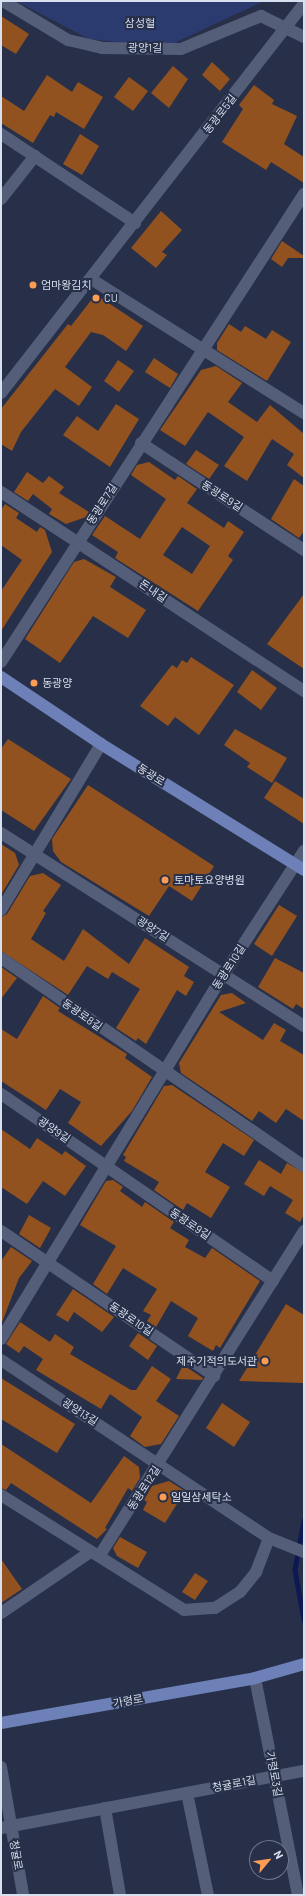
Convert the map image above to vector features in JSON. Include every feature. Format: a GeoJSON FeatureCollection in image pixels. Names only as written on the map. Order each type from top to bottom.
{"type":"FeatureCollection","features":[{"type":"Feature","properties":{"kind":"main road","name":"동광로"},"geometry":{"type":"LineString","coordinates":[[1,677],[101,744],[300,867]]}},
{"type":"Feature","properties":{"kind":"main road","name":"가령로"},"geometry":{"type":"LineString","coordinates":[[1,1723],[255,1678],[304,1664]]}},
{"type":"Feature","properties":{"kind":"street","name":"광양1길"},"geometry":{"type":"LineString","coordinates":[[4,1],[68,40],[102,48],[181,49],[261,16],[289,27],[304,38]]}},
{"type":"Feature","properties":{"kind":"street","name":"동광로5길"},"geometry":{"type":"LineString","coordinates":[[1,393],[289,27],[304,4]]}},
{"type":"Feature","properties":{"kind":"street"},"geometry":{"type":"LineString","coordinates":[[1,134],[135,223]]}},
{"type":"Feature","properties":{"kind":"street"},"geometry":{"type":"LineString","coordinates":[[1,199],[35,156]]}},
{"type":"Feature","properties":{"kind":"street","name":"동광로7길"},"geometry":{"type":"LineString","coordinates":[[1,662],[202,346],[304,194]]}},
{"type":"Feature","properties":{"kind":"street"},"geometry":{"type":"LineString","coordinates":[[91,279],[202,346],[304,413]]}},
{"type":"Feature","properties":{"kind":"street","name":"동광로9길"},"geometry":{"type":"LineString","coordinates":[[141,443],[304,550]]}},
{"type":"Feature","properties":{"kind":"street","name":"돈내길"},"geometry":{"type":"LineString","coordinates":[[1,492],[78,541],[304,691]]}},
{"type":"Feature","properties":{"kind":"street"},"geometry":{"type":"LineString","coordinates":[[1,910],[37,854],[101,744]]}},
{"type":"Feature","properties":{"kind":"street","name":"광양7길"},"geometry":{"type":"LineString","coordinates":[[1,833],[37,854],[304,1026]]}},
{"type":"Feature","properties":{"kind":"street"},"geometry":{"type":"LineString","coordinates":[[300,867],[304,851]]}},
{"type":"Feature","properties":{"kind":"street","name":"동광로10길"},"geometry":{"type":"LineString","coordinates":[[1,1339],[224,974],[300,867]]}},
{"type":"Feature","properties":{"kind":"street","name":"동광로8길"},"geometry":{"type":"LineString","coordinates":[[1,958],[164,1072]]}},
{"type":"Feature","properties":{"kind":"street"},"geometry":{"type":"LineString","coordinates":[[164,1072],[304,1166]]}},
{"type":"Feature","properties":{"kind":"street","name":"광양9길"},"geometry":{"type":"LineString","coordinates":[[1,1094],[106,1167]]}},
{"type":"Feature","properties":{"kind":"street","name":"동광로9길"},"geometry":{"type":"LineString","coordinates":[[106,1167],[273,1281]]}},
{"type":"Feature","properties":{"kind":"street"},"geometry":{"type":"LineString","coordinates":[[1,1231],[48,1262]]}},
{"type":"Feature","properties":{"kind":"street","name":"동광로12길"},"geometry":{"type":"LineString","coordinates":[[1,1613],[95,1554],[160,1463],[304,1231]]}},
{"type":"Feature","properties":{"kind":"street","name":"동광로10길"},"geometry":{"type":"LineString","coordinates":[[48,1262],[214,1376]]}},
{"type":"Feature","properties":{"kind":"street","name":"광양13길"},"geometry":{"type":"LineString","coordinates":[[1,1360],[160,1463],[269,1538],[304,1552]]}},
{"type":"Feature","properties":{"kind":"street"},"geometry":{"type":"LineString","coordinates":[[1,1495],[184,1610],[215,1608],[240,1592],[256,1572],[269,1538]]}},
{"type":"Feature","properties":{"kind":"street","name":"가령로3길"},"geometry":{"type":"LineString","coordinates":[[255,1678],[274,1776],[298,1868],[298,1895]]}},
{"type":"Feature","properties":{"kind":"street","name":"청귤로"},"geometry":{"type":"LineString","coordinates":[[1,1767],[6,1827],[24,1895]]}},
{"type":"Feature","properties":{"kind":"street","name":"청귤로1길"},"geometry":{"type":"LineString","coordinates":[[6,1827],[304,1771]]}},
{"type":"Feature","properties":{"kind":"street"},"geometry":{"type":"LineString","coordinates":[[187,1793],[208,1895]]}},
{"type":"Feature","properties":{"kind":"street"},"geometry":{"type":"LineString","coordinates":[[106,1808],[120,1895]]}},
{"type":"Feature","properties":{"kind":"green space","name":"삼성혈"},"geometry":{"type":"Polygon","coordinates":[[[16,1],[264,1],[172,44],[145,45],[89,39],[16,1]]]}},
{"type":"Feature","properties":{"kind":"building"},"geometry":{"type":"Polygon","coordinates":[[[1,16],[29,34],[16,54],[1,45],[1,16]]]}},
{"type":"Feature","properties":{"kind":"building"},"geometry":{"type":"Polygon","coordinates":[[[212,62],[230,79],[220,91],[202,75],[212,62]]]}},
{"type":"Feature","properties":{"kind":"building"},"geometry":{"type":"Polygon","coordinates":[[[173,66],[188,79],[169,108],[151,93],[173,66]]]}},
{"type":"Feature","properties":{"kind":"building"},"geometry":{"type":"Polygon","coordinates":[[[47,75],[72,92],[78,82],[103,97],[84,129],[56,112],[54,117],[50,115],[33,143],[1,123],[1,96],[24,111],[47,75]]]}},
{"type":"Feature","properties":{"kind":"building"},"geometry":{"type":"Polygon","coordinates":[[[129,77],[148,91],[133,111],[114,97],[129,77]]]}},
{"type":"Feature","properties":{"kind":"building"},"geometry":{"type":"Polygon","coordinates":[[[254,85],[274,100],[272,104],[297,116],[284,144],[304,157],[304,183],[271,162],[266,170],[222,142],[243,109],[239,105],[254,85]]]}},
{"type":"Feature","properties":{"kind":"building"},"geometry":{"type":"Polygon","coordinates":[[[80,134],[99,146],[82,175],[63,164],[80,134]]]}},
{"type":"Feature","properties":{"kind":"building"},"geometry":{"type":"Polygon","coordinates":[[[161,211],[182,230],[162,252],[167,255],[156,268],[131,248],[161,211]]]}},
{"type":"Feature","properties":{"kind":"building"},"geometry":{"type":"Polygon","coordinates":[[[282,241],[304,256],[304,258],[288,258],[282,267],[271,259],[282,241]]]}},
{"type":"Feature","properties":{"kind":"building"},"geometry":{"type":"Polygon","coordinates":[[[101,298],[143,326],[126,351],[103,335],[91,332],[65,367],[92,387],[79,406],[55,389],[21,432],[12,451],[1,444],[1,409],[68,324],[71,326],[92,299],[101,298]]]}},
{"type":"Feature","properties":{"kind":"building"},"geometry":{"type":"Polygon","coordinates":[[[229,324],[241,332],[245,326],[266,339],[272,330],[291,342],[267,381],[217,350],[217,343],[229,324]]]}},
{"type":"Feature","properties":{"kind":"building"},"geometry":{"type":"Polygon","coordinates":[[[154,358],[178,374],[170,388],[145,372],[154,358]]]}},
{"type":"Feature","properties":{"kind":"building"},"geometry":{"type":"Polygon","coordinates":[[[118,360],[134,371],[119,392],[104,381],[118,360]]]}},
{"type":"Feature","properties":{"kind":"building"},"geometry":{"type":"Polygon","coordinates":[[[216,366],[242,383],[228,402],[257,422],[270,405],[304,434],[304,478],[287,465],[294,454],[272,439],[247,481],[224,466],[244,437],[208,412],[185,446],[160,430],[201,370],[216,366]]]}},
{"type":"Feature","properties":{"kind":"building"},"geometry":{"type":"Polygon","coordinates":[[[116,404],[139,419],[110,467],[63,435],[77,416],[98,431],[116,404]]]}},
{"type":"Feature","properties":{"kind":"building"},"geometry":{"type":"Polygon","coordinates":[[[196,450],[219,465],[209,479],[186,464],[196,450]]]}},
{"type":"Feature","properties":{"kind":"building"},"geometry":{"type":"Polygon","coordinates":[[[149,462],[175,480],[178,476],[197,489],[187,503],[224,528],[228,521],[244,532],[228,556],[233,560],[198,611],[115,558],[118,552],[92,535],[105,516],[140,539],[166,499],[131,475],[137,465],[149,462]],[[182,527],[163,555],[192,574],[210,546],[182,527]]]}},
{"type":"Feature","properties":{"kind":"building"},"geometry":{"type":"Polygon","coordinates":[[[27,472],[43,483],[49,476],[64,487],[59,493],[89,512],[86,517],[66,524],[49,514],[52,509],[33,494],[28,501],[14,492],[27,472]]]}},
{"type":"Feature","properties":{"kind":"building"},"geometry":{"type":"Polygon","coordinates":[[[294,479],[304,486],[304,531],[299,538],[271,519],[294,479]]]}},
{"type":"Feature","properties":{"kind":"building"},"geometry":{"type":"Polygon","coordinates":[[[5,504],[19,513],[16,518],[37,532],[40,527],[45,530],[52,552],[1,631],[1,591],[22,560],[1,545],[1,510],[5,504]]]}},
{"type":"Feature","properties":{"kind":"building"},"geometry":{"type":"Polygon","coordinates":[[[84,559],[116,577],[110,587],[146,610],[128,638],[93,616],[60,663],[25,639],[74,562],[84,559]]]}},
{"type":"Feature","properties":{"kind":"building"},"geometry":{"type":"Polygon","coordinates":[[[304,594],[304,669],[267,644],[304,594]]]}},
{"type":"Feature","properties":{"kind":"building"},"geometry":{"type":"Polygon","coordinates":[[[191,657],[234,685],[199,735],[175,717],[168,726],[140,706],[172,665],[177,668],[182,660],[187,663],[191,657]]]}},
{"type":"Feature","properties":{"kind":"building"},"geometry":{"type":"Polygon","coordinates":[[[252,670],[277,688],[261,710],[237,692],[252,670]]]}},
{"type":"Feature","properties":{"kind":"building"},"geometry":{"type":"Polygon","coordinates":[[[235,729],[287,758],[272,783],[247,767],[250,763],[224,745],[235,729]]]}},
{"type":"Feature","properties":{"kind":"building"},"geometry":{"type":"Polygon","coordinates":[[[8,739],[71,779],[34,831],[1,810],[1,749],[8,739]]]}},
{"type":"Feature","properties":{"kind":"building"},"geometry":{"type":"Polygon","coordinates":[[[275,781],[304,799],[304,824],[264,798],[275,781]]]}},
{"type":"Feature","properties":{"kind":"building"},"geometry":{"type":"Polygon","coordinates":[[[88,785],[214,866],[192,901],[169,886],[149,916],[61,862],[53,851],[52,839],[88,785]]]}},
{"type":"Feature","properties":{"kind":"building"},"geometry":{"type":"Polygon","coordinates":[[[1,844],[15,853],[19,865],[1,895],[1,844]]]}},
{"type":"Feature","properties":{"kind":"building"},"geometry":{"type":"Polygon","coordinates":[[[43,873],[61,885],[43,911],[46,913],[31,939],[64,961],[83,929],[129,964],[145,938],[189,967],[184,976],[194,982],[186,996],[177,990],[146,1044],[138,1038],[136,1041],[116,1028],[140,989],[112,972],[108,979],[87,966],[68,995],[1,951],[1,917],[7,914],[30,876],[43,873]]]}},
{"type":"Feature","properties":{"kind":"building"},"geometry":{"type":"Polygon","coordinates":[[[279,905],[297,916],[272,956],[254,944],[279,905]]]}},
{"type":"Feature","properties":{"kind":"building"},"geometry":{"type":"Polygon","coordinates":[[[275,958],[304,973],[304,1009],[296,1004],[293,1009],[258,987],[275,958]]]}},
{"type":"Feature","properties":{"kind":"building"},"geometry":{"type":"Polygon","coordinates":[[[1,967],[17,978],[1,999],[1,967]]]}},
{"type":"Feature","properties":{"kind":"building"},"geometry":{"type":"Polygon","coordinates":[[[232,993],[246,1003],[219,1012],[263,1040],[274,1023],[286,1030],[280,1041],[304,1055],[304,1121],[286,1109],[276,1123],[259,1111],[252,1121],[181,1073],[179,1063],[221,995],[232,993]]]}},
{"type":"Feature","properties":{"kind":"building"},"geometry":{"type":"Polygon","coordinates":[[[43,996],[60,1008],[58,1011],[127,1054],[125,1058],[152,1077],[132,1111],[101,1146],[68,1123],[81,1102],[60,1089],[46,1110],[1,1081],[1,1029],[17,1039],[43,996]]]}},
{"type":"Feature","properties":{"kind":"building"},"geometry":{"type":"Polygon","coordinates":[[[172,1085],[254,1140],[244,1156],[223,1143],[205,1172],[230,1187],[211,1218],[187,1203],[183,1210],[154,1190],[159,1182],[124,1161],[126,1157],[123,1155],[164,1086],[172,1085]]]}},
{"type":"Feature","properties":{"kind":"building"},"geometry":{"type":"Polygon","coordinates":[[[1,1129],[30,1149],[37,1138],[62,1155],[65,1151],[86,1166],[65,1196],[43,1181],[27,1204],[1,1187],[1,1129]]]}},
{"type":"Feature","properties":{"kind":"building"},"geometry":{"type":"Polygon","coordinates":[[[259,1160],[281,1174],[287,1163],[304,1173],[304,1215],[300,1222],[285,1213],[293,1200],[270,1186],[264,1196],[244,1184],[259,1160]]]}},
{"type":"Feature","properties":{"kind":"building"},"geometry":{"type":"Polygon","coordinates":[[[113,1180],[123,1187],[120,1191],[142,1207],[145,1202],[174,1222],[170,1228],[189,1240],[185,1247],[205,1258],[212,1248],[260,1281],[220,1348],[216,1345],[213,1351],[188,1336],[198,1318],[171,1301],[156,1327],[147,1321],[151,1315],[143,1311],[157,1289],[123,1268],[107,1294],[93,1284],[116,1246],[80,1225],[106,1181],[113,1180]]]}},
{"type":"Feature","properties":{"kind":"building"},"geometry":{"type":"Polygon","coordinates":[[[29,1215],[51,1228],[40,1248],[19,1234],[29,1215]]]}},
{"type":"Feature","properties":{"kind":"building"},"geometry":{"type":"Polygon","coordinates":[[[11,1247],[32,1261],[19,1278],[1,1325],[1,1261],[11,1247]]]}},
{"type":"Feature","properties":{"kind":"building"},"geometry":{"type":"Polygon","coordinates":[[[73,1289],[114,1317],[102,1332],[74,1312],[68,1322],[56,1315],[73,1289]]]}},
{"type":"Feature","properties":{"kind":"building"},"geometry":{"type":"Polygon","coordinates":[[[286,1304],[304,1315],[304,1383],[239,1381],[286,1304]]]}},
{"type":"Feature","properties":{"kind":"building"},"geometry":{"type":"Polygon","coordinates":[[[20,1322],[50,1342],[55,1334],[74,1347],[70,1354],[131,1390],[136,1390],[152,1366],[171,1379],[156,1401],[179,1416],[161,1444],[145,1447],[130,1436],[142,1417],[110,1394],[101,1409],[36,1370],[43,1359],[24,1346],[19,1353],[6,1344],[20,1322]]]}},
{"type":"Feature","properties":{"kind":"building"},"geometry":{"type":"Polygon","coordinates":[[[138,1333],[157,1346],[148,1360],[129,1346],[138,1333]]]}},
{"type":"Feature","properties":{"kind":"building"},"geometry":{"type":"Polygon","coordinates":[[[183,1365],[203,1378],[202,1380],[176,1379],[183,1365]]]}},
{"type":"Feature","properties":{"kind":"building"},"geometry":{"type":"Polygon","coordinates":[[[1,1378],[75,1424],[57,1453],[1,1419],[1,1378]]]}},
{"type":"Feature","properties":{"kind":"building"},"geometry":{"type":"Polygon","coordinates":[[[222,1403],[250,1422],[234,1447],[206,1428],[222,1403]]]}},
{"type":"Feature","properties":{"kind":"building"},"geometry":{"type":"Polygon","coordinates":[[[1,1444],[91,1503],[124,1456],[139,1467],[140,1478],[132,1491],[128,1488],[105,1528],[107,1529],[97,1539],[11,1483],[6,1490],[1,1488],[1,1444]]]}},
{"type":"Feature","properties":{"kind":"building"},"geometry":{"type":"Polygon","coordinates":[[[169,1481],[185,1491],[165,1523],[143,1510],[147,1502],[144,1500],[152,1486],[169,1481]]]}},
{"type":"Feature","properties":{"kind":"building"},"geometry":{"type":"Polygon","coordinates":[[[120,1537],[147,1552],[138,1568],[117,1556],[113,1548],[120,1537]]]}},
{"type":"Feature","properties":{"kind":"building"},"geometry":{"type":"Polygon","coordinates":[[[1,1559],[22,1589],[1,1603],[1,1559]]]}},
{"type":"Feature","properties":{"kind":"building"},"geometry":{"type":"Polygon","coordinates":[[[195,1573],[208,1581],[195,1600],[182,1592],[195,1573]]]}},
{"type":"Feature","properties":{"kind":"waterway"},"geometry":{"type":"LineString","coordinates":[[304,1520],[295,1570],[304,1620]]}},
{"type":"Feature","properties":{"kind":"place","name":"엄마왕김치"},"geometry":{"type":"Point","coordinates":[33,285]}},
{"type":"Feature","properties":{"kind":"place","name":"CU"},"geometry":{"type":"Point","coordinates":[96,298]}},
{"type":"Feature","properties":{"kind":"place","name":"동광양"},"geometry":{"type":"Point","coordinates":[34,683]}},
{"type":"Feature","properties":{"kind":"place","name":"토마토요양병원"},"geometry":{"type":"Point","coordinates":[165,880]}},
{"type":"Feature","properties":{"kind":"place","name":"제주기적의도서관"},"geometry":{"type":"Point","coordinates":[265,1361]}},
{"type":"Feature","properties":{"kind":"place","name":"일일삼세탁소"},"geometry":{"type":"Point","coordinates":[163,1497]}}]}
